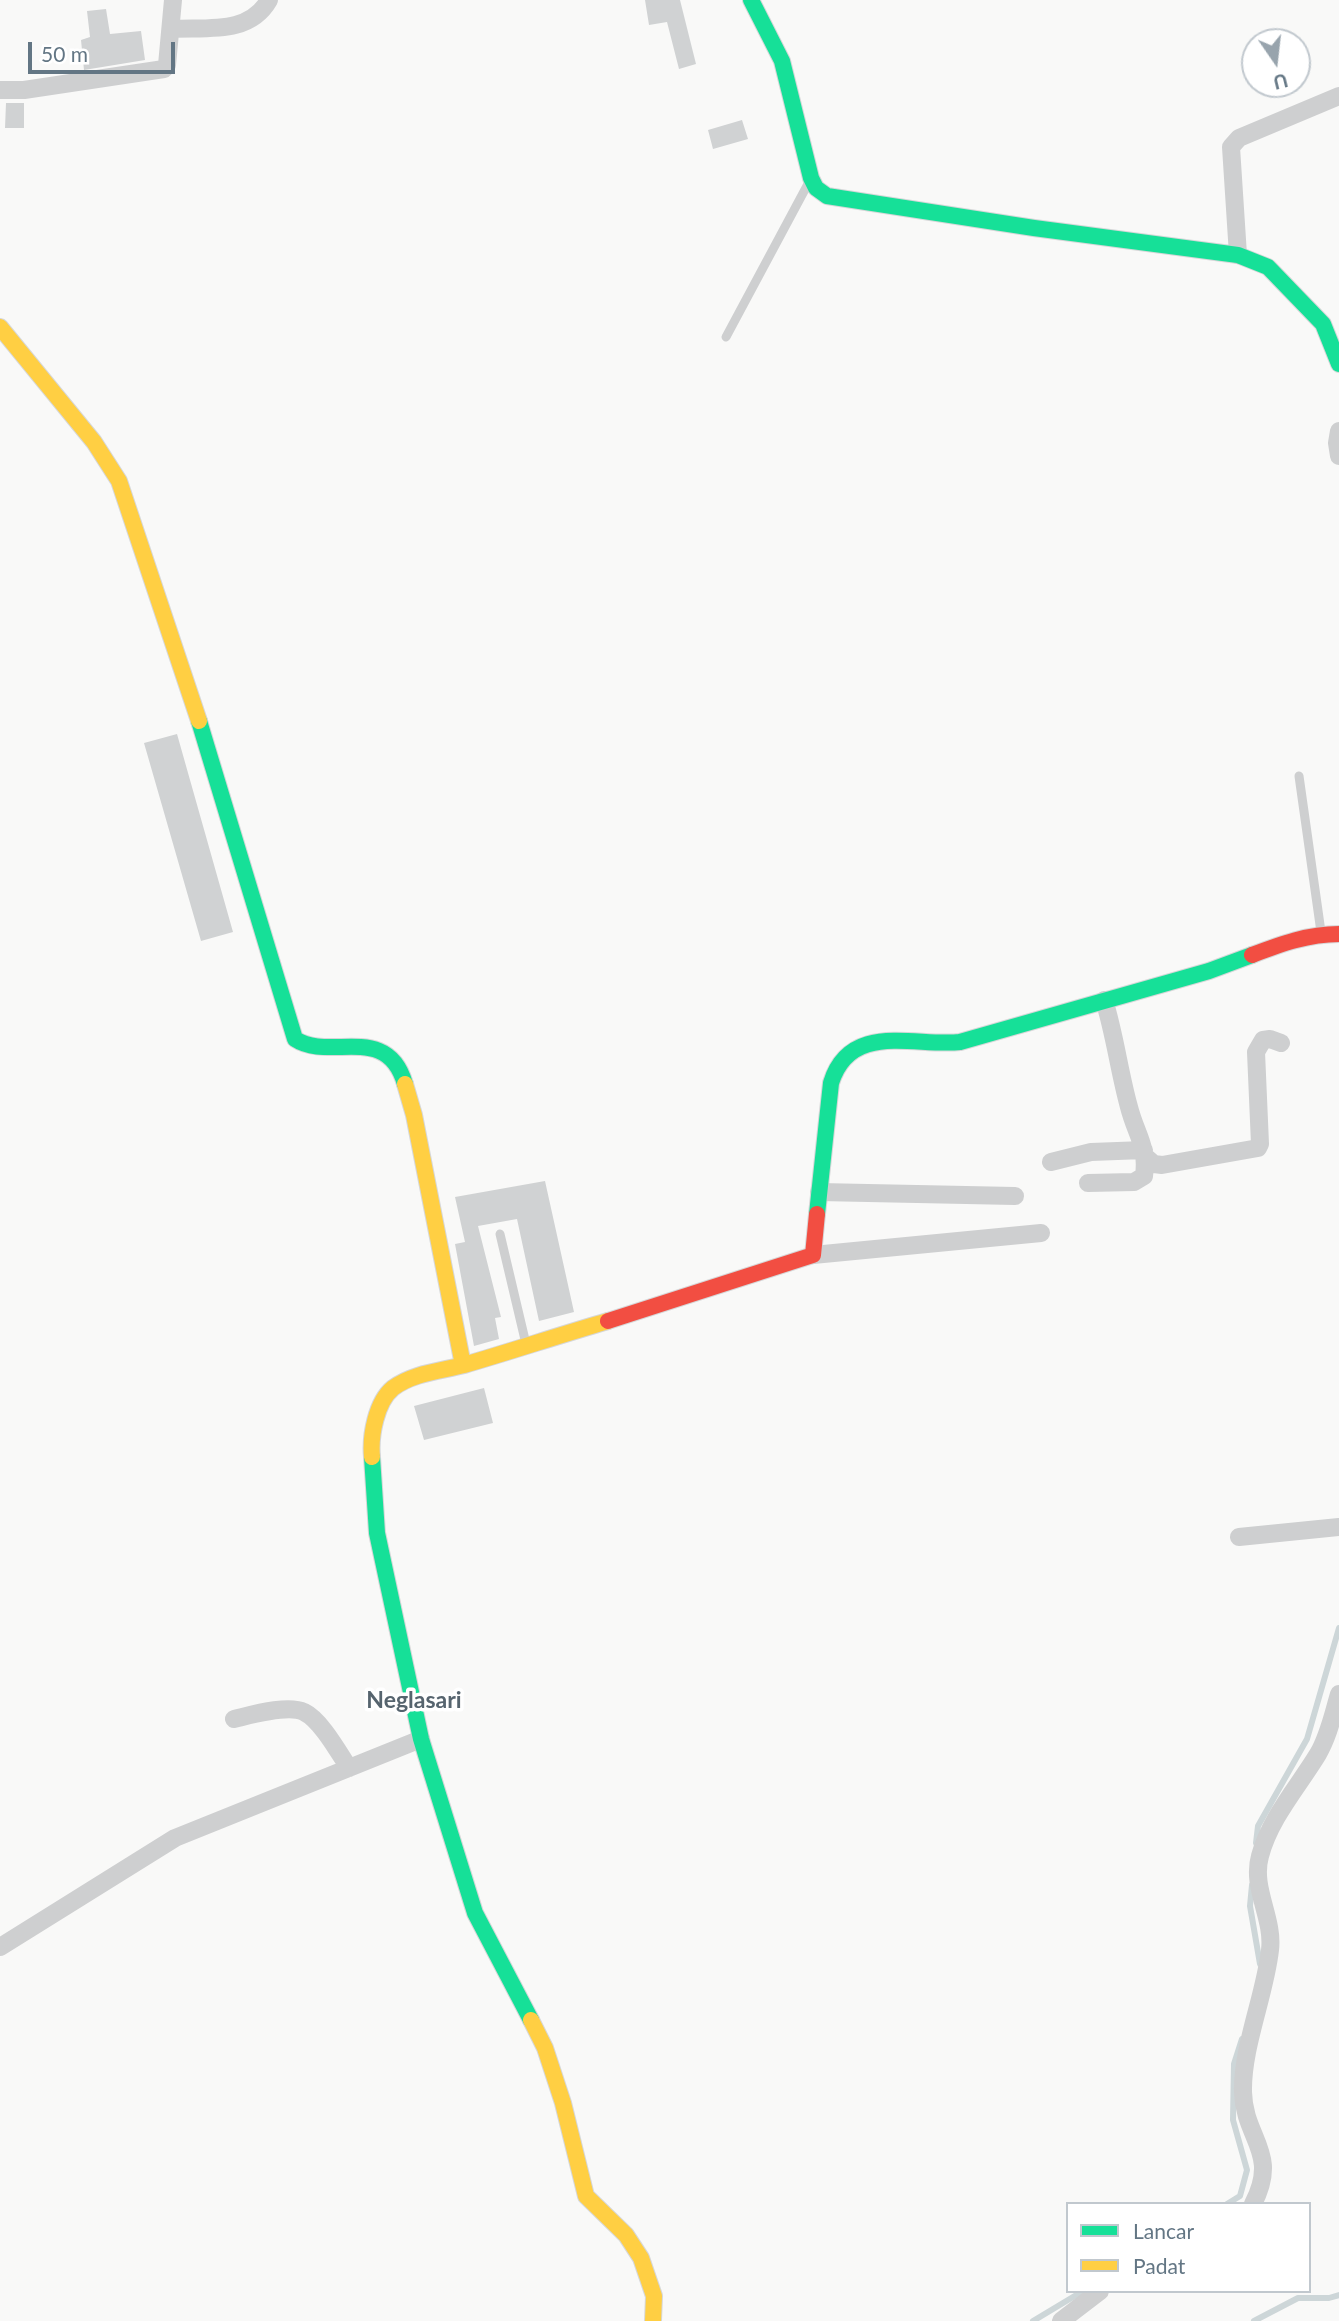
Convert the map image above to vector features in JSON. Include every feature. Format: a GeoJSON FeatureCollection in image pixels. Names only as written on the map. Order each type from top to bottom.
{"type":"FeatureCollection","features":[{"type":"Feature","properties":{"kind":"street"},"geometry":{"type":"LineString","coordinates":[[0,90],[24,90],[159,71],[167,65],[173,0]]}},
{"type":"Feature","properties":{"kind":"street"},"geometry":{"type":"LineString","coordinates":[[172,29],[236,26],[255,19],[269,0]]}},
{"type":"Feature","properties":{"kind":"street"},"geometry":{"type":"LineString","coordinates":[[751,0],[782,61],[811,178],[816,188],[827,196],[1034,228],[1238,255],[1268,267],[1322,324],[1339,364]]}},
{"type":"Feature","properties":{"kind":"street"},"geometry":{"type":"LineString","coordinates":[[1238,255],[1231,147],[1239,138],[1339,96]]}},
{"type":"Feature","properties":{"kind":"street"},"geometry":{"type":"LineString","coordinates":[[0,327],[94,442],[119,481],[192,698],[295,1039],[304,1045],[366,1047],[387,1055],[401,1070],[414,1115],[463,1365]]}},
{"type":"Feature","properties":{"kind":"street"},"geometry":{"type":"LineString","coordinates":[[1339,431],[1339,456]]}},
{"type":"Feature","properties":{"kind":"street"},"geometry":{"type":"LineString","coordinates":[[813,1255],[831,1083],[834,1072],[853,1052],[888,1038],[952,1043],[1209,971],[1261,950],[1322,934],[1339,934]]}},
{"type":"Feature","properties":{"kind":"street"},"geometry":{"type":"LineString","coordinates":[[1088,1183],[1134,1182],[1144,1175],[1145,1154],[1129,1108],[1113,1029],[1104,1000]]}},
{"type":"Feature","properties":{"kind":"street"},"geometry":{"type":"LineString","coordinates":[[1051,1162],[1091,1153],[1145,1154],[1154,1164],[1162,1165],[1258,1148],[1261,1144],[1256,1052],[1263,1040],[1270,1039],[1281,1043]]}},
{"type":"Feature","properties":{"kind":"street"},"geometry":{"type":"LineString","coordinates":[[819,1192],[1015,1196]]}},
{"type":"Feature","properties":{"kind":"street"},"geometry":{"type":"LineString","coordinates":[[653,2321],[656,2309],[655,2293],[634,2244],[618,2226],[589,2202],[586,2196],[564,2103],[545,2048],[475,1913],[421,1739],[377,1533],[371,1449],[373,1430],[384,1397],[394,1387],[411,1378],[463,1365],[640,1311],[792,1260],[813,1255],[1041,1233]]}},
{"type":"Feature","properties":{"kind":"street"},"geometry":{"type":"LineString","coordinates":[[1239,1537],[1339,1528]]}},
{"type":"Feature","properties":{"kind":"street"},"geometry":{"type":"LineString","coordinates":[[1254,2202],[1263,2177],[1264,2161],[1245,2106],[1244,2081],[1271,1948],[1257,1876],[1260,1855],[1287,1799],[1318,1753],[1330,1726],[1339,1694]]}},
{"type":"Feature","properties":{"kind":"street"},"geometry":{"type":"LineString","coordinates":[[234,1719],[281,1710],[304,1712],[327,1734],[349,1768]]}},
{"type":"Feature","properties":{"kind":"street"},"geometry":{"type":"LineString","coordinates":[[0,1947],[175,1838],[421,1739]]}},
{"type":"Feature","properties":{"kind":"street"},"geometry":{"type":"LineString","coordinates":[[1061,2321],[1097,2293]]}},
{"type":"Feature","properties":{"kind":"lane"},"geometry":{"type":"LineString","coordinates":[[726,337],[811,178]]}},
{"type":"Feature","properties":{"kind":"lane"},"geometry":{"type":"LineString","coordinates":[[1299,776],[1322,934]]}},
{"type":"Feature","properties":{"kind":"lane"},"geometry":{"type":"LineString","coordinates":[[500,1234],[527,1345]]}},
{"type":"Feature","properties":{"kind":"building"},"geometry":{"type":"Polygon","coordinates":[[[645,0],[680,0],[696,64],[679,69],[667,22],[649,25],[645,0]]]}},
{"type":"Feature","properties":{"kind":"building"},"geometry":{"type":"Polygon","coordinates":[[[106,9],[110,34],[141,31],[145,60],[84,70],[81,40],[90,37],[87,11],[106,9]]]}},
{"type":"Feature","properties":{"kind":"building"},"geometry":{"type":"Polygon","coordinates":[[[6,103],[24,103],[24,128],[5,128],[6,103]]]}},
{"type":"Feature","properties":{"kind":"building"},"geometry":{"type":"Polygon","coordinates":[[[742,120],[748,139],[713,149],[708,130],[742,120]]]}},
{"type":"Feature","properties":{"kind":"building"},"geometry":{"type":"Polygon","coordinates":[[[177,734],[233,932],[201,941],[144,743],[177,734]]]}},
{"type":"Feature","properties":{"kind":"building"},"geometry":{"type":"Polygon","coordinates":[[[545,1181],[574,1312],[539,1321],[517,1219],[478,1226],[501,1317],[495,1318],[499,1339],[474,1346],[455,1244],[465,1242],[455,1197],[545,1181]]]}},
{"type":"Feature","properties":{"kind":"building"},"geometry":{"type":"Polygon","coordinates":[[[484,1388],[493,1423],[424,1440],[414,1406],[484,1388]]]}},
{"type":"Feature","properties":{"kind":"waterway"},"geometry":{"type":"LineString","coordinates":[[1256,1843],[1258,1826],[1307,1739],[1339,1628]]}},
{"type":"Feature","properties":{"kind":"waterway"},"geometry":{"type":"LineString","coordinates":[[1252,1885],[1250,1906],[1260,1964]]}},
{"type":"Feature","properties":{"kind":"waterway"},"geometry":{"type":"LineString","coordinates":[[1230,2202],[1240,2196],[1247,2170],[1233,2120],[1234,2064],[1242,2039]]}},
{"type":"Feature","properties":{"kind":"waterway"},"geometry":{"type":"LineString","coordinates":[[1033,2321],[1080,2293]]}},
{"type":"Feature","properties":{"kind":"waterway"},"geometry":{"type":"LineString","coordinates":[[1254,2321],[1298,2298],[1329,2298],[1339,2295]]}},
{"type":"Feature","properties":{"kind":"traffic: fast"},"geometry":{"type":"LineString","coordinates":[[751,0],[782,61],[811,178],[816,188],[827,196],[1034,228],[1238,255],[1268,267],[1323,324],[1339,364]]}},
{"type":"Feature","properties":{"kind":"traffic: fast"},"geometry":{"type":"LineString","coordinates":[[199,721],[295,1039],[309,1045],[356,1047],[385,1054],[397,1065],[405,1084]]}},
{"type":"Feature","properties":{"kind":"traffic: fast"},"geometry":{"type":"LineString","coordinates":[[817,1214],[831,1083],[840,1064],[853,1051],[868,1044],[886,1041],[960,1042],[1209,971],[1252,955]]}},
{"type":"Feature","properties":{"kind":"traffic: fast"},"geometry":{"type":"LineString","coordinates":[[372,1457],[377,1533],[421,1739],[475,1913],[531,2020]]}},
{"type":"Feature","properties":{"kind":"traffic: slow"},"geometry":{"type":"LineString","coordinates":[[0,327],[94,442],[119,481],[199,721]]}},
{"type":"Feature","properties":{"kind":"traffic: slow"},"geometry":{"type":"LineString","coordinates":[[405,1084],[414,1115],[463,1365]]}},
{"type":"Feature","properties":{"kind":"traffic: slow"},"geometry":{"type":"LineString","coordinates":[[372,1457],[373,1430],[378,1410],[387,1394],[401,1383],[608,1321]]}},
{"type":"Feature","properties":{"kind":"traffic: slow"},"geometry":{"type":"LineString","coordinates":[[531,2020],[545,2048],[563,2103],[586,2196],[626,2235],[641,2258],[654,2296],[653,2321]]}},
{"type":"Feature","properties":{"kind":"traffic: jam"},"geometry":{"type":"LineString","coordinates":[[1252,955],[1305,938],[1339,934]]}},
{"type":"Feature","properties":{"kind":"traffic: jam"},"geometry":{"type":"LineString","coordinates":[[608,1321],[813,1255],[817,1214]]}},
{"type":"Feature","properties":{"kind":"district","name":"Neglasari"},"geometry":{"type":"Point","coordinates":[414,1701]}}]}
